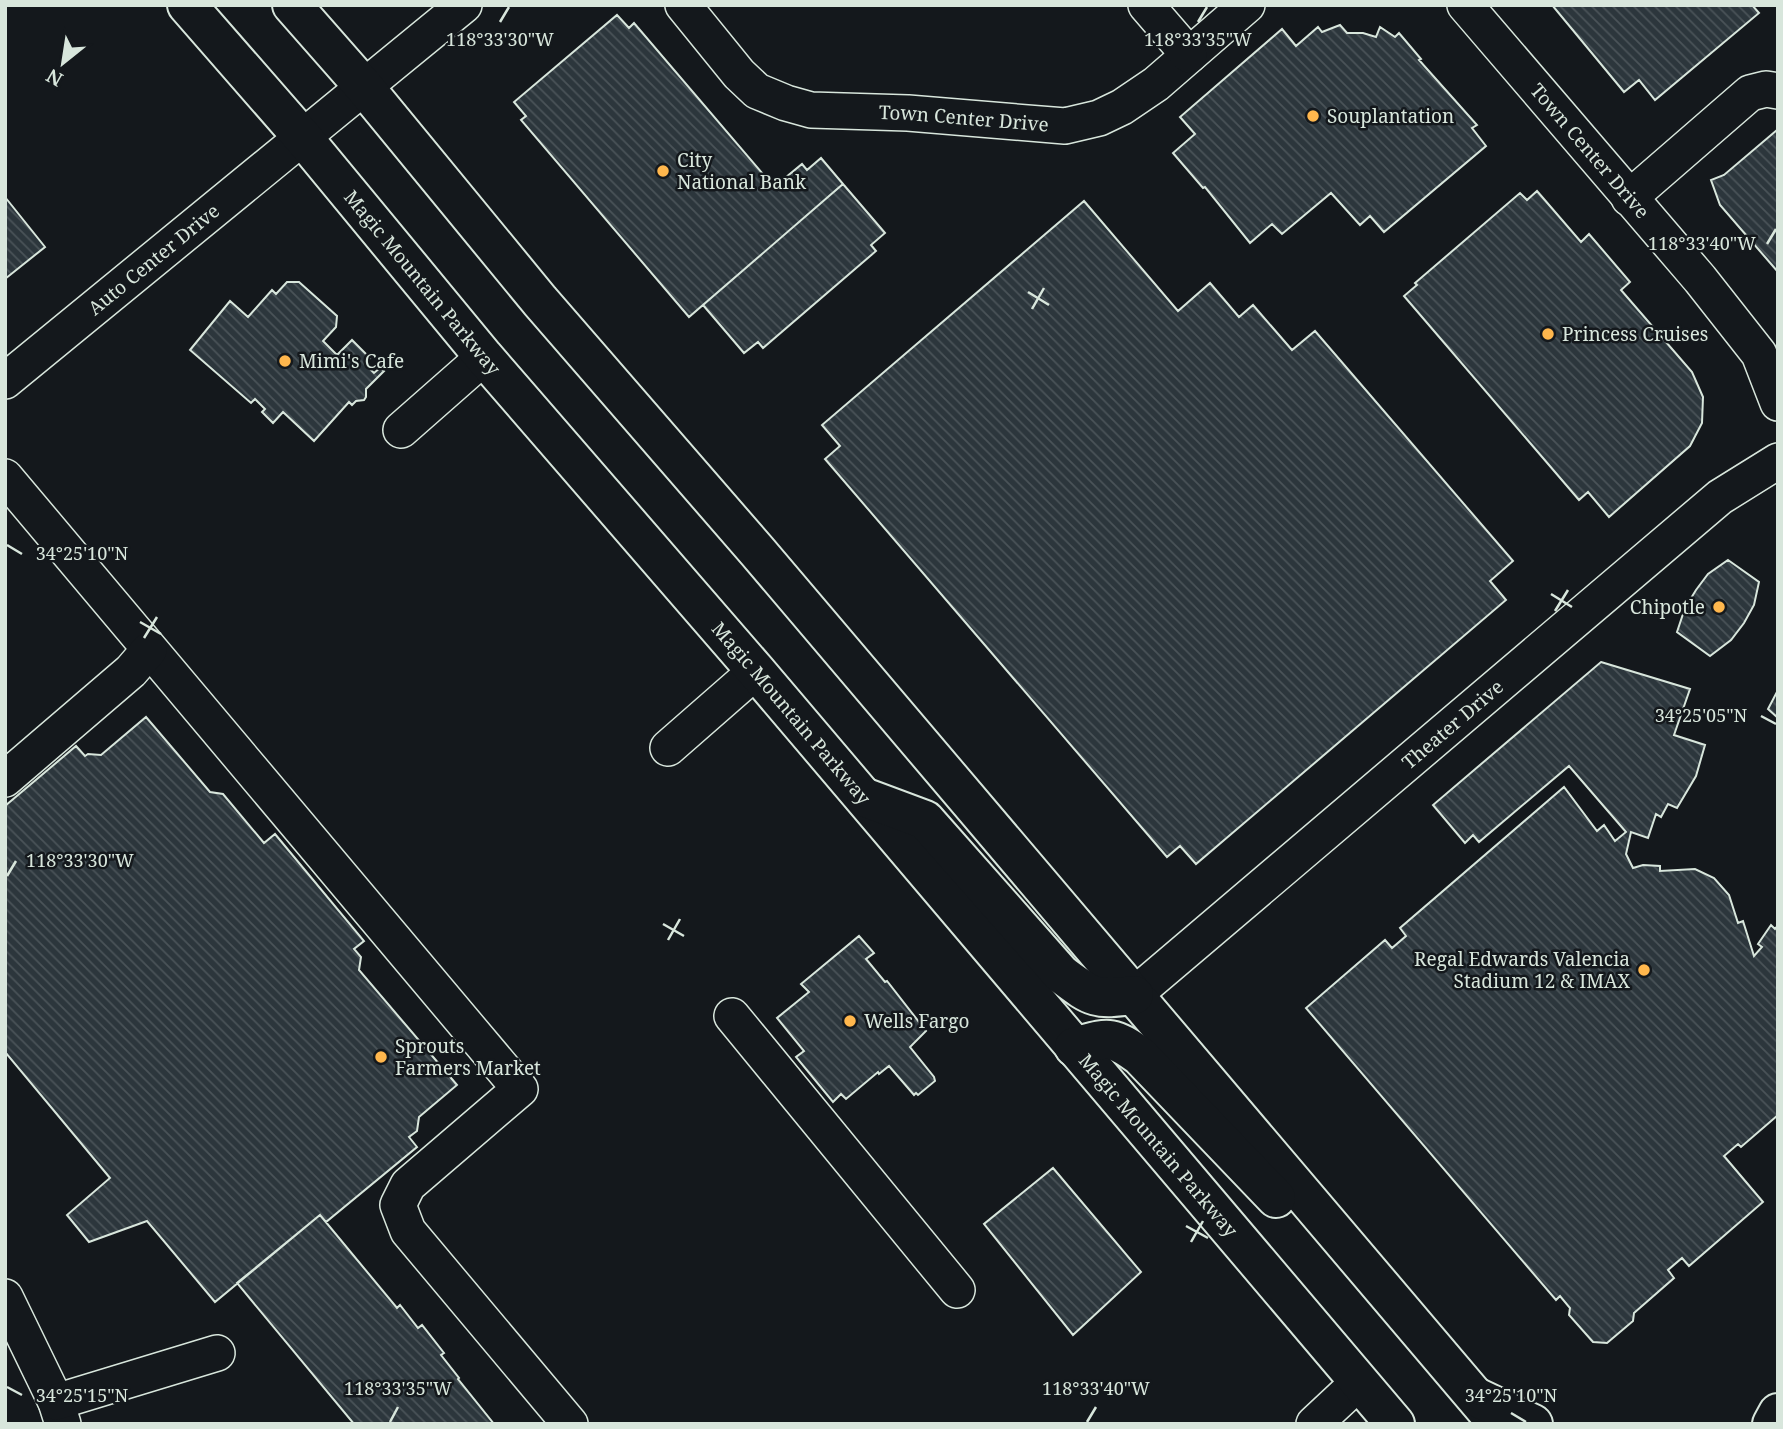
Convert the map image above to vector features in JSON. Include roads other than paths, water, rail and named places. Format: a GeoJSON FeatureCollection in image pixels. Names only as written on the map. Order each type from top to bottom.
{"type":"FeatureCollection","features":[{"type":"Feature","properties":{"kind":"main road","name":"Magic Mountain Parkway"},"geometry":{"type":"LineString","coordinates":[[187,5],[304,139],[484,357],[756,671],[1395,1424]]}},
{"type":"Feature","properties":{"kind":"main road"},"geometry":{"type":"LineString","coordinates":[[292,5],[365,88],[548,311],[757,551],[1488,1411],[1533,1424]]}},
{"type":"Feature","properties":{"kind":"main road"},"geometry":{"type":"LineString","coordinates":[[861,796],[925,820],[1061,974],[1088,994],[1105,999],[1134,995]]}},
{"type":"Feature","properties":{"kind":"main road"},"geometry":{"type":"LineString","coordinates":[[1074,1047],[1107,1038],[1122,1043],[1140,1056],[1294,1217],[1374,1275]]}},
{"type":"Feature","properties":{"kind":"main road"},"geometry":{"type":"LineString","coordinates":[[1772,1424],[1778,1413]]}},
{"type":"Feature","properties":{"kind":"street"},"geometry":{"type":"LineString","coordinates":[[304,139],[464,5]]}},
{"type":"Feature","properties":{"kind":"street","name":"Town Center Drive"},"geometry":{"type":"LineString","coordinates":[[683,5],[739,74],[757,91],[811,110],[908,113],[1065,126],[1099,118],[1122,107],[1156,84],[1247,5]]}},
{"type":"Feature","properties":{"kind":"street"},"geometry":{"type":"LineString","coordinates":[[1146,5],[1189,55]]}},
{"type":"Feature","properties":{"kind":"street","name":"Town Center Drive"},"geometry":{"type":"LineString","coordinates":[[1465,5],[1700,279],[1759,354],[1778,403]]}},
{"type":"Feature","properties":{"kind":"street"},"geometry":{"type":"LineString","coordinates":[[1629,198],[1750,93],[1766,89],[1778,91]]}},
{"type":"Feature","properties":{"kind":"street","name":"Auto Center Drive"},"geometry":{"type":"LineString","coordinates":[[5,381],[304,139]]}},
{"type":"Feature","properties":{"kind":"street"},"geometry":{"type":"LineString","coordinates":[[401,430],[484,357]]}},
{"type":"Feature","properties":{"kind":"street","name":"Theater Drive"},"geometry":{"type":"LineString","coordinates":[[1134,995],[1720,496],[1778,461]]}},
{"type":"Feature","properties":{"kind":"street"},"geometry":{"type":"LineString","coordinates":[[5,477],[520,1089],[408,1185],[398,1205],[408,1231],[570,1424]]}},
{"type":"Feature","properties":{"kind":"street"},"geometry":{"type":"LineString","coordinates":[[5,779],[131,671],[149,650]]}},
{"type":"Feature","properties":{"kind":"street"},"geometry":{"type":"LineString","coordinates":[[668,748],[756,671]]}},
{"type":"Feature","properties":{"kind":"street"},"geometry":{"type":"LineString","coordinates":[[732,1016],[957,1290]]}},
{"type":"Feature","properties":{"kind":"street"},"geometry":{"type":"LineString","coordinates":[[5,1297],[60,1413],[217,1353]]}},
{"type":"Feature","properties":{"kind":"street"},"geometry":{"type":"LineString","coordinates":[[1314,1424],[1359,1382]]}},
{"type":"Feature","properties":{"kind":"place","name":"Souplantation"},"geometry":{"type":"Point","coordinates":[1313,116]}},
{"type":"Feature","properties":{"kind":"place","name":"City National Bank"},"geometry":{"type":"Point","coordinates":[663,171]}},
{"type":"Feature","properties":{"kind":"place","name":"Princess Cruises"},"geometry":{"type":"Point","coordinates":[1548,334]}},
{"type":"Feature","properties":{"kind":"place","name":"Mimi's Cafe"},"geometry":{"type":"Point","coordinates":[285,361]}},
{"type":"Feature","properties":{"kind":"place","name":"Chipotle"},"geometry":{"type":"Point","coordinates":[1719,607]}},
{"type":"Feature","properties":{"kind":"place","name":"Regal Edwards Valencia Stadium 12 & IMAX"},"geometry":{"type":"Point","coordinates":[1644,970]}},
{"type":"Feature","properties":{"kind":"place","name":"Wells Fargo"},"geometry":{"type":"Point","coordinates":[850,1021]}},
{"type":"Feature","properties":{"kind":"place","name":"Sprouts Farmers Market"},"geometry":{"type":"Point","coordinates":[381,1057]}}]}
